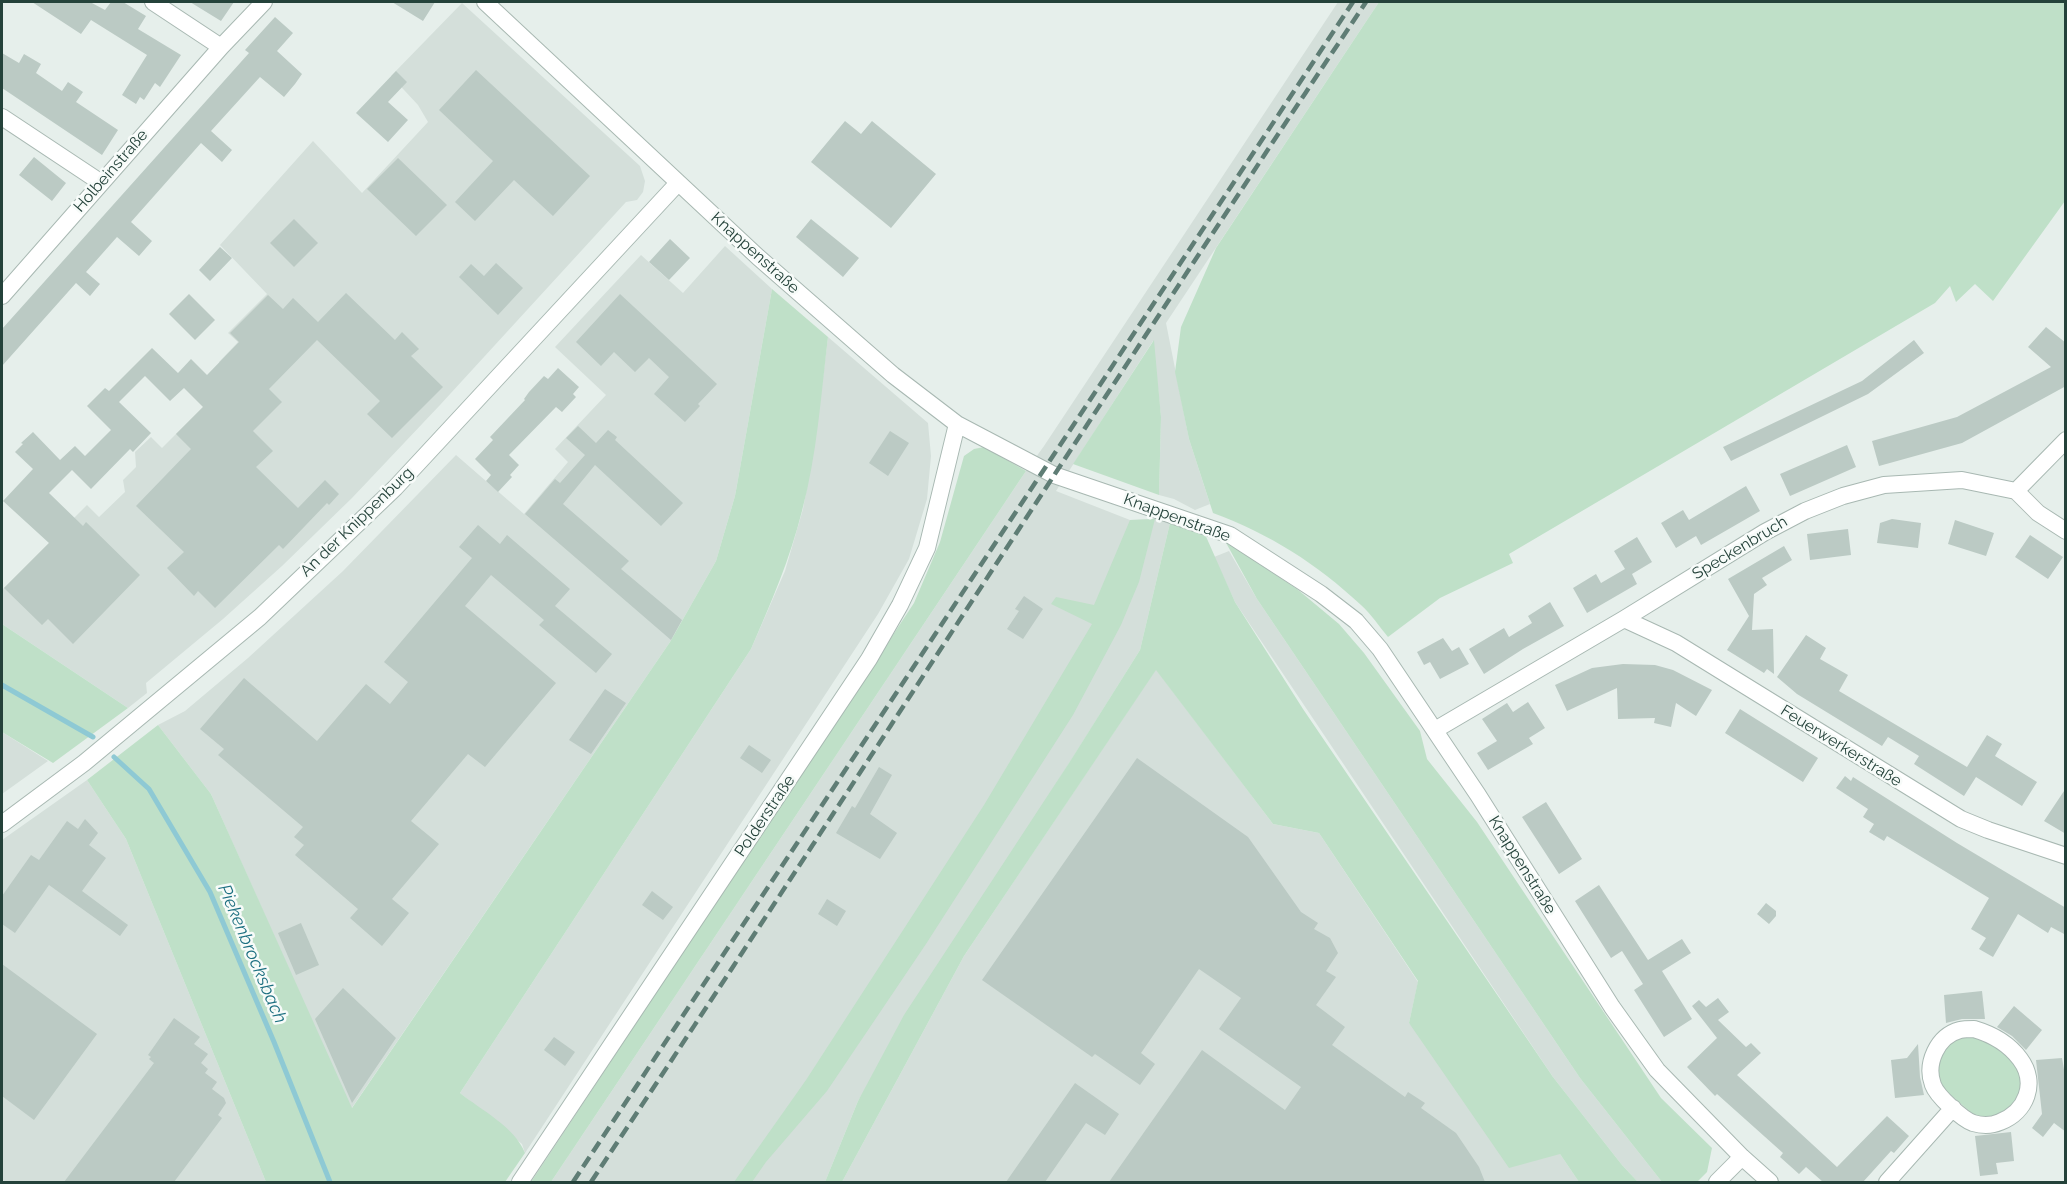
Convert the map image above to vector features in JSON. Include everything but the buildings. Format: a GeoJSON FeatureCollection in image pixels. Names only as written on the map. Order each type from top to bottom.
{"type":"FeatureCollection","features":[{"type":"Feature","properties":{"kind":"street"},"geometry":{"type":"LineString","coordinates":[[153,2],[221,47]]}},
{"type":"Feature","properties":{"kind":"street","name":"Holbeinstraße"},"geometry":{"type":"LineString","coordinates":[[2,296],[100,182],[264,2]]}},
{"type":"Feature","properties":{"kind":"street","name":"Knappenstraße"},"geometry":{"type":"LineString","coordinates":[[485,2],[758,257],[893,375],[957,424],[1054,475],[1230,535],[1321,594],[1356,621],[1380,649],[1435,730],[1612,1007],[1657,1070],[1742,1158],[1770,1182]]}},
{"type":"Feature","properties":{"kind":"street"},"geometry":{"type":"LineString","coordinates":[[2,117],[100,182]]}},
{"type":"Feature","properties":{"kind":"street","name":"An der Knippenburg"},"geometry":{"type":"LineString","coordinates":[[2,824],[84,763],[260,617],[395,488],[678,183]]}},
{"type":"Feature","properties":{"kind":"street","name":"Polderstraße"},"geometry":{"type":"LineString","coordinates":[[520,1182],[863,669],[885,632],[927,548],[957,424]]}},
{"type":"Feature","properties":{"kind":"street"},"geometry":{"type":"LineString","coordinates":[[2066,440],[2016,490],[2038,513],[2066,531]]}},
{"type":"Feature","properties":{"kind":"street","name":"Speckenbruch"},"geometry":{"type":"LineString","coordinates":[[1435,730],[1624,619],[1765,532],[1804,511],[1844,496],[1884,485],[1962,480],[2016,490]]}},
{"type":"Feature","properties":{"kind":"street","name":"Feuerwerkerstraße"},"geometry":{"type":"LineString","coordinates":[[1624,619],[1676,643],[1961,819],[1988,831],[2066,856]]}},
{"type":"Feature","properties":{"kind":"street"},"geometry":{"type":"LineString","coordinates":[[1974,1029],[1990,1034],[2020,1059],[2027,1074],[2030,1092],[2022,1107],[2011,1118],[1990,1126],[1971,1122],[1953,1108],[1934,1088],[1929,1065],[1935,1051],[1946,1038],[1959,1030],[1974,1029]]}},
{"type":"Feature","properties":{"kind":"street"},"geometry":{"type":"LineString","coordinates":[[1887,1182],[1953,1108]]}},
{"type":"Feature","properties":{"kind":"street"},"geometry":{"type":"LineString","coordinates":[[1717,1182],[1742,1158]]}},
{"type":"Feature","properties":{"kind":"shaded area"},"geometry":{"type":"Polygon","coordinates":[[[1338,2],[1379,2],[1166,323],[1189,439],[1210,504],[1195,510],[1174,499],[1159,495],[1161,417],[1153,341],[1056,491],[1130,520],[1155,519],[1170,523],[1140,650],[858,1101],[825,1182],[551,1182],[1044,446],[1338,2]]]}},
{"type":"Feature","properties":{"kind":"shaded area"},"geometry":{"type":"Polygon","coordinates":[[[462,3],[640,166],[645,181],[643,192],[637,200],[626,202],[352,498],[223,619],[146,683],[147,693],[128,708],[2,624],[2,590],[87,505],[99,517],[125,492],[123,480],[136,467],[135,452],[151,437],[162,448],[204,406],[228,371],[219,362],[238,342],[228,333],[267,294],[220,245],[313,141],[362,193],[428,122],[418,105],[391,76],[462,3]]]}},
{"type":"Feature","properties":{"kind":"shaded area"},"geometry":{"type":"Polygon","coordinates":[[[725,246],[772,289],[735,496],[716,561],[670,642],[351,1109],[211,794],[158,725],[185,711],[248,658],[343,571],[456,455],[524,514],[568,462],[555,449],[606,395],[555,347],[641,255],[683,293],[725,246]]]}},
{"type":"Feature","properties":{"kind":"shaded area"},"geometry":{"type":"Polygon","coordinates":[[[828,337],[928,423],[931,456],[927,499],[909,559],[878,614],[525,1153],[522,1144],[460,1093],[751,649],[785,571],[803,509],[814,447],[828,337]]]}},
{"type":"Feature","properties":{"kind":"shaded area"},"geometry":{"type":"Polygon","coordinates":[[[1229,551],[1257,599],[1580,1078],[1662,1182],[1638,1182],[1553,1077],[1235,602],[1214,557],[1229,551]]]}},
{"type":"Feature","properties":{"kind":"shaded area"},"geometry":{"type":"Polygon","coordinates":[[[1156,669],[1273,824],[1319,833],[1418,982],[1409,1023],[1560,1154],[1579,1182],[842,1182],[964,956],[1156,669]]]}},
{"type":"Feature","properties":{"kind":"shaded area"},"geometry":{"type":"Polygon","coordinates":[[[2,732],[48,761],[2,794],[2,732]]]}},
{"type":"Feature","properties":{"kind":"shaded area"},"geometry":{"type":"Polygon","coordinates":[[[87,780],[126,839],[266,1182],[2,1182],[2,840],[87,780]]]}},
{"type":"Feature","properties":{"kind":"green space"},"geometry":{"type":"Polygon","coordinates":[[[1379,2],[2065,2],[2065,201],[1993,301],[1975,284],[1956,302],[1950,286],[1935,303],[1509,554],[1513,563],[1440,598],[1388,637],[1361,605],[1310,563],[1254,530],[1213,513],[1189,439],[1175,372],[1181,327],[1216,248],[1379,2]]]}},
{"type":"Feature","properties":{"kind":"green space"},"geometry":{"type":"Polygon","coordinates":[[[772,289],[828,337],[815,447],[797,529],[780,581],[751,649],[460,1093],[506,1127],[525,1153],[505,1182],[266,1182],[126,839],[87,780],[158,725],[211,794],[352,1108],[670,642],[716,561],[735,496],[772,289]]]}},
{"type":"Feature","properties":{"kind":"green space"},"geometry":{"type":"Polygon","coordinates":[[[1154,340],[1161,417],[1159,495],[1073,464],[1154,340]]]}},
{"type":"Feature","properties":{"kind":"green space"},"geometry":{"type":"Polygon","coordinates":[[[984,447],[1026,471],[551,1182],[531,1182],[914,603],[940,542],[964,456],[974,449],[984,447]]]}},
{"type":"Feature","properties":{"kind":"green space"},"geometry":{"type":"Polygon","coordinates":[[[1155,519],[1139,582],[1121,625],[1073,715],[926,944],[827,1091],[766,1162],[752,1182],[734,1182],[806,1080],[984,805],[1092,624],[1051,604],[1056,597],[1094,605],[1130,520],[1155,519]]]}},
{"type":"Feature","properties":{"kind":"green space"},"geometry":{"type":"Polygon","coordinates":[[[1170,523],[1204,532],[1235,602],[1303,709],[1553,1077],[1638,1182],[1579,1182],[1560,1154],[1509,1168],[1409,1023],[1418,981],[1319,833],[1273,824],[1156,670],[964,956],[842,1182],[825,1182],[858,1101],[904,1015],[1140,650],[1170,523]]]}},
{"type":"Feature","properties":{"kind":"green space"},"geometry":{"type":"Polygon","coordinates":[[[1225,541],[1297,589],[1339,624],[1364,653],[1420,731],[1427,759],[1477,822],[1661,1098],[1712,1148],[1707,1172],[1697,1182],[1662,1182],[1580,1078],[1257,599],[1225,541]]]}},
{"type":"Feature","properties":{"kind":"green space"},"geometry":{"type":"Polygon","coordinates":[[[2,624],[128,708],[53,763],[2,732],[2,624]]]}},
{"type":"Feature","properties":{"kind":"green space"},"geometry":{"type":"Polygon","coordinates":[[[1975,1035],[2006,1054],[2017,1068],[2020,1077],[2021,1089],[2016,1099],[2004,1111],[1996,1115],[1982,1117],[1970,1112],[1946,1090],[1938,1075],[1939,1062],[1945,1049],[1961,1037],[1975,1035]]]}},
{"type":"Feature","properties":{"kind":"waterway","name":"Piekenbrocksbach"},"geometry":{"type":"LineString","coordinates":[[2,685],[93,737]]}},
{"type":"Feature","properties":{"kind":"waterway","name":"Piekenbrocksbach"},"geometry":{"type":"LineString","coordinates":[[114,757],[149,789],[210,892],[330,1182]]}},
{"type":"Feature","properties":{"kind":"railway"},"geometry":{"type":"LineString","coordinates":[[573,1182],[1353,2]]}},
{"type":"Feature","properties":{"kind":"railway"},"geometry":{"type":"LineString","coordinates":[[591,1182],[1366,2]]}}]}
